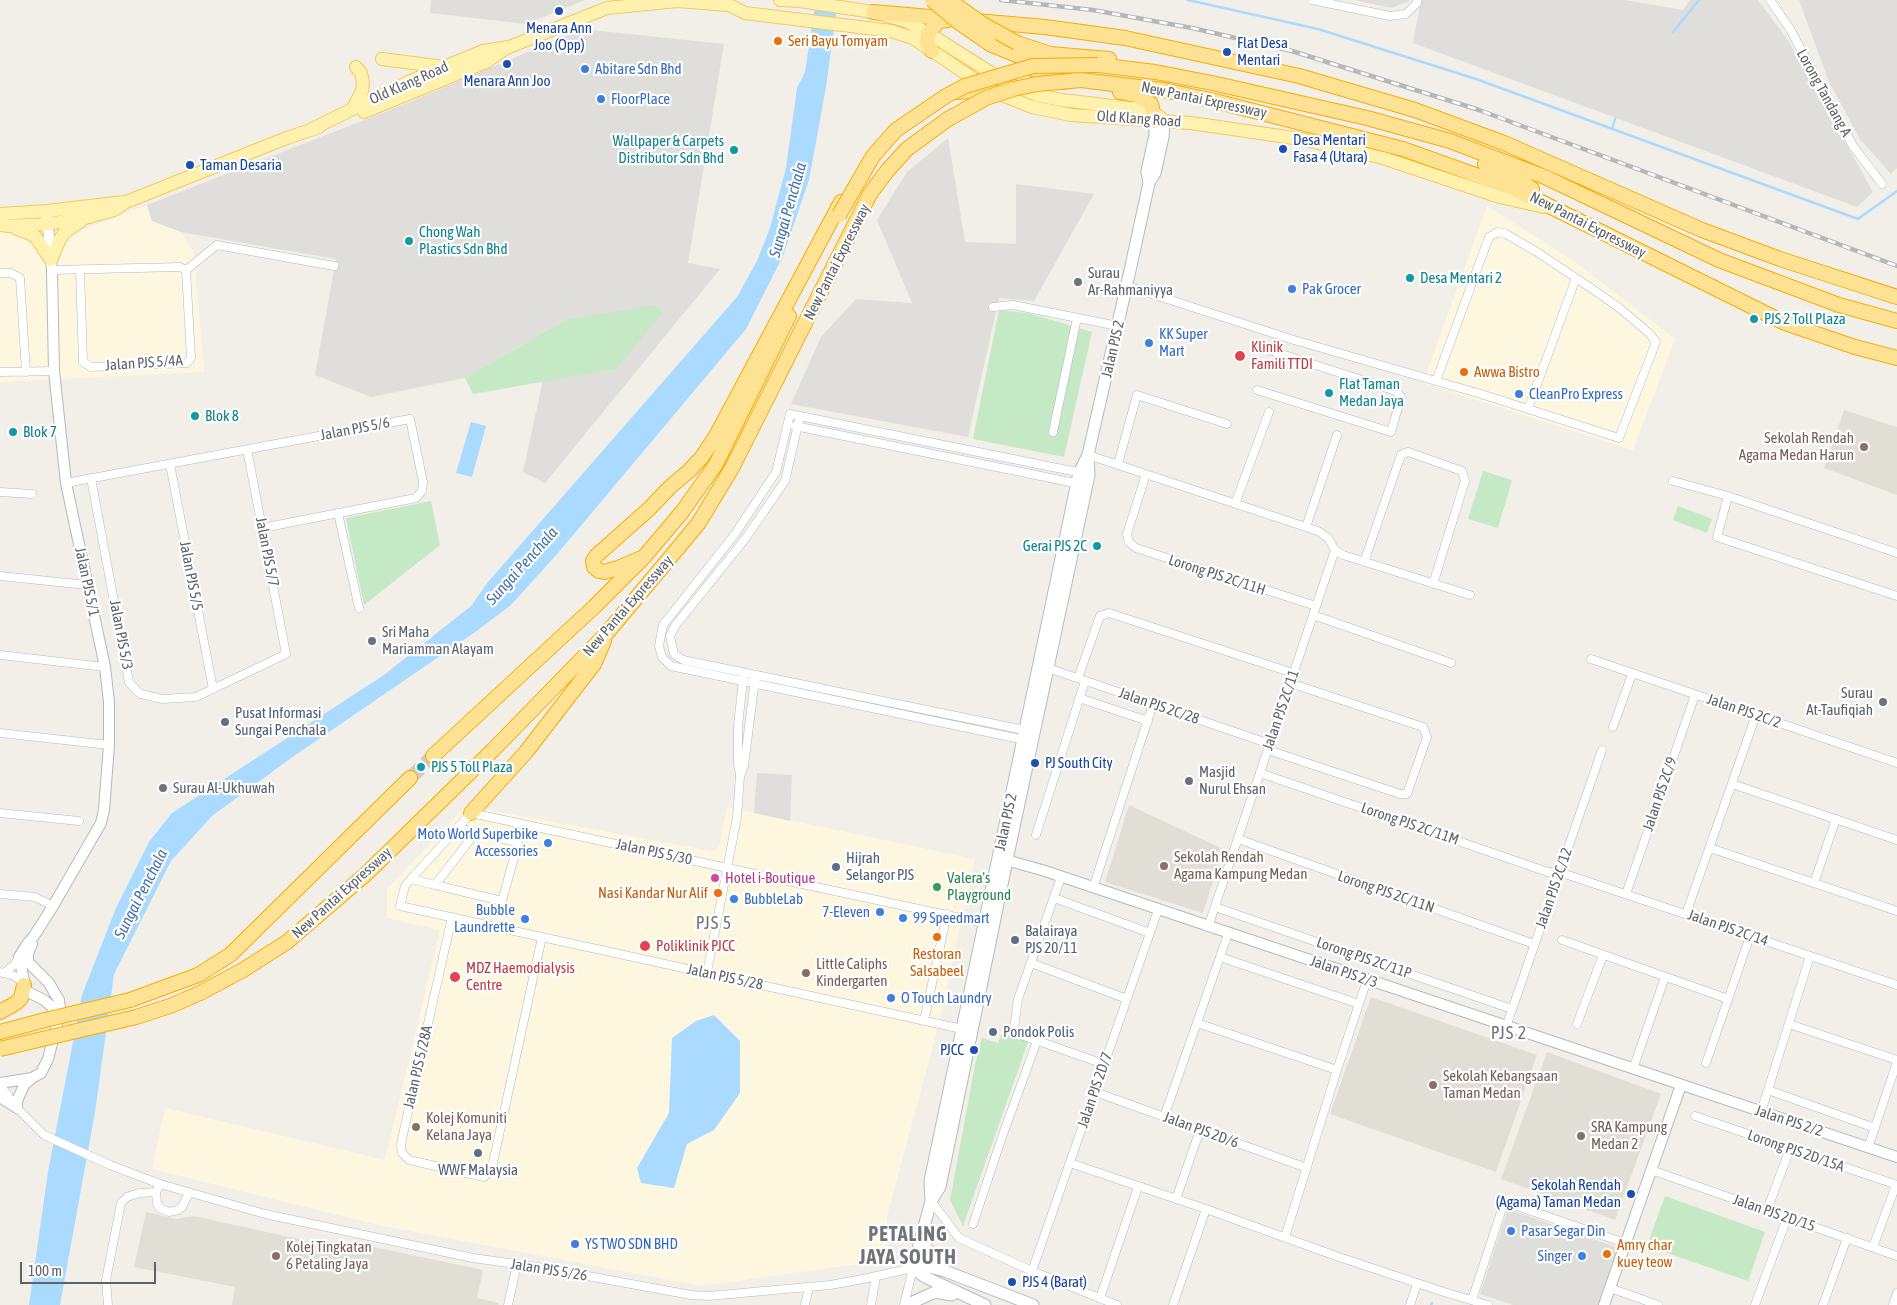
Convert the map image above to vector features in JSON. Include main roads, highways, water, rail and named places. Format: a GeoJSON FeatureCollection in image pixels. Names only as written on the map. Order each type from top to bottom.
{"type":"FeatureCollection","features":[{"type":"Feature","properties":{"kind":"highway"},"geometry":{"type":"LineString","coordinates":[[932,0],[958,22],[990,44],[1042,74],[1058,81],[1076,85],[1135,94],[1151,104],[1158,118]]}},
{"type":"Feature","properties":{"kind":"highway"},"geometry":{"type":"LineString","coordinates":[[949,0],[981,24],[1016,43],[1050,54],[1155,64],[1220,76],[1356,106],[1504,143]]}},
{"type":"Feature","properties":{"kind":"highway"},"geometry":{"type":"LineString","coordinates":[[873,12],[1045,27],[1124,38],[1299,76],[1415,110],[1504,143],[1702,230],[1796,264],[1897,297]]}},
{"type":"Feature","properties":{"kind":"highway"},"geometry":{"type":"LineString","coordinates":[[932,51],[927,42],[928,33],[939,21],[962,19]]}},
{"type":"Feature","properties":{"kind":"highway"},"geometry":{"type":"LineString","coordinates":[[990,44],[1024,58],[1060,68],[1157,83],[1312,111],[1408,136],[1492,166],[1518,180],[1561,210]]}},
{"type":"Feature","properties":{"kind":"highway","name":"New Pantai Expressway"},"geometry":{"type":"LineString","coordinates":[[433,756],[594,607],[644,557],[682,512],[716,464],[839,215],[873,156],[896,130],[946,96],[965,86],[1033,66],[1098,65],[1155,72],[1367,118],[1450,141],[1545,177],[1727,263],[1840,305],[1897,321]]}},
{"type":"Feature","properties":{"kind":"highway","name":"New Pantai Expressway"},"geometry":{"type":"LineString","coordinates":[[0,1048],[136,1017],[170,1006],[200,993],[243,970],[287,942],[365,875],[607,633],[698,524],[732,468],[768,400],[870,194],[907,149],[940,125],[986,98],[1014,89],[1058,82],[1081,80],[1126,84],[1215,101],[1402,149],[1515,189],[1561,210],[1766,315],[1855,347],[1897,358]]}},
{"type":"Feature","properties":{"kind":"highway"},"geometry":{"type":"LineString","coordinates":[[644,557],[604,572],[599,571],[594,566],[593,561],[596,556],[649,509],[702,457],[717,434],[852,184],[870,156],[891,134],[932,100],[950,93],[990,90]]}},
{"type":"Feature","properties":{"kind":"highway"},"geometry":{"type":"LineString","coordinates":[[471,814],[526,752],[594,664],[607,633]]}},
{"type":"Feature","properties":{"kind":"highway","name":"New Pantai Expressway"},"geometry":{"type":"LineString","coordinates":[[0,1032],[130,1000],[198,975],[230,955],[410,778]]}},
{"type":"Feature","properties":{"kind":"highway"},"geometry":{"type":"LineString","coordinates":[[4,1010],[21,998],[24,985]]}},
{"type":"Feature","properties":{"kind":"main road","name":"Old Klang Road"},"geometry":{"type":"LineString","coordinates":[[729,5],[742,0]]}},
{"type":"Feature","properties":{"kind":"main road","name":"Old Klang Road"},"geometry":{"type":"LineString","coordinates":[[780,0],[800,1],[873,12],[906,21],[1007,83],[1037,95],[1062,100],[1138,109],[1158,118]]}},
{"type":"Feature","properties":{"kind":"main road","name":"Old Klang Road"},"geometry":{"type":"LineString","coordinates":[[4,226],[48,224],[85,218],[114,210],[126,202],[312,129],[355,116],[486,62],[510,47],[607,8],[677,1],[729,5],[745,13],[892,31],[913,38],[990,90],[1032,107],[1071,115],[1158,118],[1301,139],[1382,158],[1500,197],[1561,210]]}},
{"type":"Feature","properties":{"kind":"main road","name":"Old Klang Road"},"geometry":{"type":"LineString","coordinates":[[312,129],[408,82],[483,52],[510,47]]}},
{"type":"Feature","properties":{"kind":"main road"},"geometry":{"type":"LineString","coordinates":[[382,59],[446,67]]}},
{"type":"Feature","properties":{"kind":"main road"},"geometry":{"type":"LineString","coordinates":[[353,108],[362,91],[363,82],[361,74],[356,68]]}},
{"type":"Feature","properties":{"kind":"main road","name":"Jalan PJS 2"},"geometry":{"type":"LineString","coordinates":[[912,1272],[931,1201],[930,1181],[984,922],[1003,858],[1088,455],[1127,286],[1148,183],[1147,171],[1158,118]]}},
{"type":"Feature","properties":{"kind":"main road","name":"Old Klang Road"},"geometry":{"type":"LineString","coordinates":[[0,214],[126,202]]}},
{"type":"Feature","properties":{"kind":"main road"},"geometry":{"type":"LineString","coordinates":[[4,226],[35,236],[52,265],[60,238],[85,218]]}},
{"type":"Feature","properties":{"kind":"main road","name":"Jalan PJS 2"},"geometry":{"type":"LineString","coordinates":[[1029,736],[1048,668],[1083,479]]}},
{"type":"Feature","properties":{"kind":"main road"},"geometry":{"type":"LineString","coordinates":[[931,1201],[940,1187],[1003,858]]}},
{"type":"Feature","properties":{"kind":"main road"},"geometry":{"type":"LineString","coordinates":[[922,1236],[929,1254],[945,1271]]}},
{"type":"Feature","properties":{"kind":"main road"},"geometry":{"type":"LineString","coordinates":[[912,1272],[929,1267],[945,1271],[1033,1305]]}},
{"type":"Feature","properties":{"kind":"main road"},"geometry":{"type":"LineString","coordinates":[[912,1272],[986,1305]]}},
{"type":"Feature","properties":{"kind":"main road"},"geometry":{"type":"LineString","coordinates":[[910,1305],[935,1292],[971,1299]]}},
{"type":"Feature","properties":{"kind":"water","name":"Sungai Penchala"},"geometry":{"type":"Polygon","coordinates":[[[816,0],[838,0],[826,87],[809,180],[783,256],[746,329],[558,553],[511,605],[478,630],[291,758],[212,816],[171,861],[114,974],[95,1112],[60,1305],[29,1305],[48,1172],[82,995],[116,908],[149,842],[172,813],[384,675],[471,606],[488,582],[737,297],[757,261],[770,228],[786,168],[797,88],[805,72],[816,0]]]}},
{"type":"Feature","properties":{"kind":"water"},"geometry":{"type":"Polygon","coordinates":[[[471,422],[486,426],[472,477],[456,473],[471,422]]]}},
{"type":"Feature","properties":{"kind":"water"},"geometry":{"type":"Polygon","coordinates":[[[714,1015],[740,1041],[740,1093],[714,1130],[687,1144],[674,1188],[641,1183],[637,1168],[669,1113],[672,1038],[696,1021],[714,1015]]]}},
{"type":"Feature","properties":{"kind":"waterway"},"geometry":{"type":"LineString","coordinates":[[1188,0],[1318,29],[1476,79],[1858,219],[1897,191]]}},
{"type":"Feature","properties":{"kind":"waterway"},"geometry":{"type":"LineString","coordinates":[[1673,32],[1699,0]]}},
{"type":"Feature","properties":{"kind":"waterway"},"geometry":{"type":"LineString","coordinates":[[1612,129],[1615,119]]}},
{"type":"Feature","properties":{"kind":"tunnel"},"geometry":{"type":"LineString","coordinates":[[410,778],[433,756]]}},
{"type":"Feature","properties":{"kind":"railway"},"geometry":{"type":"LineString","coordinates":[[1001,0],[1093,10],[1192,28],[1292,51],[1479,110],[1897,266]]}},
{"type":"Feature","properties":{"kind":"place","name":"Menara Ann Joo (Opp)"},"geometry":{"type":"Point","coordinates":[559,11]}},
{"type":"Feature","properties":{"kind":"place","name":"Seri Bayu Tomyam"},"geometry":{"type":"Point","coordinates":[778,41]}},
{"type":"Feature","properties":{"kind":"place","name":"Flat Desa Mentari"},"geometry":{"type":"Point","coordinates":[1227,52]}},
{"type":"Feature","properties":{"kind":"place","name":"Menara Ann Joo"},"geometry":{"type":"Point","coordinates":[507,64]}},
{"type":"Feature","properties":{"kind":"place","name":"Abitare Sdn Bhd"},"geometry":{"type":"Point","coordinates":[585,69]}},
{"type":"Feature","properties":{"kind":"place","name":"FloorPlace"},"geometry":{"type":"Point","coordinates":[601,99]}},
{"type":"Feature","properties":{"kind":"place","name":"Desa Mentari Fasa 4 (Utara)"},"geometry":{"type":"Point","coordinates":[1283,149]}},
{"type":"Feature","properties":{"kind":"place","name":"Wallpaper & Carpets Distributor Sdn Bhd"},"geometry":{"type":"Point","coordinates":[734,150]}},
{"type":"Feature","properties":{"kind":"place","name":"Taman Desaria"},"geometry":{"type":"Point","coordinates":[190,165]}},
{"type":"Feature","properties":{"kind":"place","name":"Chong Wah Plastics Sdn Bhd"},"geometry":{"type":"Point","coordinates":[409,241]}},
{"type":"Feature","properties":{"kind":"place","name":"Desa Mentari 2"},"geometry":{"type":"Point","coordinates":[1410,278]}},
{"type":"Feature","properties":{"kind":"place","name":"Surau Ar-Rahmaniyya"},"geometry":{"type":"Point","coordinates":[1078,282]}},
{"type":"Feature","properties":{"kind":"place","name":"Pak Grocer"},"geometry":{"type":"Point","coordinates":[1292,289]}},
{"type":"Feature","properties":{"kind":"place","name":"PJS 2 Toll Plaza"},"geometry":{"type":"Point","coordinates":[1754,319]}},
{"type":"Feature","properties":{"kind":"place","name":"KK Super Mart"},"geometry":{"type":"Point","coordinates":[1149,343]}},
{"type":"Feature","properties":{"kind":"place","name":"Klinik Famili TTDI"},"geometry":{"type":"Point","coordinates":[1240,356]}},
{"type":"Feature","properties":{"kind":"place","name":"Awwa Bistro"},"geometry":{"type":"Point","coordinates":[1464,372]}},
{"type":"Feature","properties":{"kind":"place","name":"Flat Taman Medan Jaya"},"geometry":{"type":"Point","coordinates":[1329,393]}},
{"type":"Feature","properties":{"kind":"place","name":"CleanPro Express"},"geometry":{"type":"Point","coordinates":[1519,394]}},
{"type":"Feature","properties":{"kind":"place","name":"Blok 8"},"geometry":{"type":"Point","coordinates":[195,416]}},
{"type":"Feature","properties":{"kind":"place","name":"Blok 7"},"geometry":{"type":"Point","coordinates":[13,432]}},
{"type":"Feature","properties":{"kind":"place","name":"Sekolah Rendah Agama Medan Harun"},"geometry":{"type":"Point","coordinates":[1864,447]}},
{"type":"Feature","properties":{"kind":"place","name":"Gerai PJS 2C"},"geometry":{"type":"Point","coordinates":[1097,546]}},
{"type":"Feature","properties":{"kind":"place","name":"Sri Maha Mariamman Alayam"},"geometry":{"type":"Point","coordinates":[372,641]}},
{"type":"Feature","properties":{"kind":"place","name":"Surau At-Taufiqiah"},"geometry":{"type":"Point","coordinates":[1883,702]}},
{"type":"Feature","properties":{"kind":"place","name":"Pusat Informasi Sungai Penchala"},"geometry":{"type":"Point","coordinates":[225,722]}},
{"type":"Feature","properties":{"kind":"place","name":"PJ South City"},"geometry":{"type":"Point","coordinates":[1035,763]}},
{"type":"Feature","properties":{"kind":"place","name":"PJS 5 Toll Plaza"},"geometry":{"type":"Point","coordinates":[421,767]}},
{"type":"Feature","properties":{"kind":"place","name":"Masjid Nurul Ehsan"},"geometry":{"type":"Point","coordinates":[1189,781]}},
{"type":"Feature","properties":{"kind":"place","name":"Surau Al-Ukhuwah"},"geometry":{"type":"Point","coordinates":[163,788]}},
{"type":"Feature","properties":{"kind":"place","name":"Moto World Superbike Accessories"},"geometry":{"type":"Point","coordinates":[548,843]}},
{"type":"Feature","properties":{"kind":"place","name":"Sekolah Rendah Agama Kampung Medan"},"geometry":{"type":"Point","coordinates":[1164,866]}},
{"type":"Feature","properties":{"kind":"place","name":"Hijrah Selangor PJS"},"geometry":{"type":"Point","coordinates":[836,867]}},
{"type":"Feature","properties":{"kind":"place","name":"Hotel i-Boutique"},"geometry":{"type":"Point","coordinates":[715,878]}},
{"type":"Feature","properties":{"kind":"place","name":"Valera's Playground"},"geometry":{"type":"Point","coordinates":[937,887]}},
{"type":"Feature","properties":{"kind":"place","name":"Nasi Kandar Nur Alif"},"geometry":{"type":"Point","coordinates":[718,893]}},
{"type":"Feature","properties":{"kind":"place","name":"BubbleLab"},"geometry":{"type":"Point","coordinates":[734,899]}},
{"type":"Feature","properties":{"kind":"place","name":"7-Eleven"},"geometry":{"type":"Point","coordinates":[880,912]}},
{"type":"Feature","properties":{"kind":"place","name":"99 Speedmart"},"geometry":{"type":"Point","coordinates":[903,918]}},
{"type":"Feature","properties":{"kind":"place","name":"Bubble Laundrette"},"geometry":{"type":"Point","coordinates":[525,919]}},
{"type":"Feature","properties":{"kind":"place","name":"Restoran Salsabeel"},"geometry":{"type":"Point","coordinates":[937,937]}},
{"type":"Feature","properties":{"kind":"place","name":"Balairaya PJS 20/11"},"geometry":{"type":"Point","coordinates":[1015,940]}},
{"type":"Feature","properties":{"kind":"place","name":"Poliklinik PJCC"},"geometry":{"type":"Point","coordinates":[645,946]}},
{"type":"Feature","properties":{"kind":"place","name":"Little Caliphs Kindergarten"},"geometry":{"type":"Point","coordinates":[806,973]}},
{"type":"Feature","properties":{"kind":"place","name":"MDZ Haemodialysis Centre"},"geometry":{"type":"Point","coordinates":[455,977]}},
{"type":"Feature","properties":{"kind":"place","name":"O Touch Laundry"},"geometry":{"type":"Point","coordinates":[891,998]}},
{"type":"Feature","properties":{"kind":"place","name":"Pondok Polis"},"geometry":{"type":"Point","coordinates":[993,1032]}},
{"type":"Feature","properties":{"kind":"place","name":"PJCC"},"geometry":{"type":"Point","coordinates":[974,1050]}},
{"type":"Feature","properties":{"kind":"place","name":"Sekolah Kebangsaan Taman Medan"},"geometry":{"type":"Point","coordinates":[1433,1085]}},
{"type":"Feature","properties":{"kind":"place","name":"Kolej Komuniti Kelana Jaya"},"geometry":{"type":"Point","coordinates":[416,1127]}},
{"type":"Feature","properties":{"kind":"place","name":"SRA Kampung Medan 2"},"geometry":{"type":"Point","coordinates":[1581,1136]}},
{"type":"Feature","properties":{"kind":"place","name":"WWF Malaysia"},"geometry":{"type":"Point","coordinates":[478,1153]}},
{"type":"Feature","properties":{"kind":"place","name":"Sekolah Rendah (Agama) Taman Medan"},"geometry":{"type":"Point","coordinates":[1631,1194]}},
{"type":"Feature","properties":{"kind":"place","name":"Pasar Segar Din"},"geometry":{"type":"Point","coordinates":[1511,1231]}},
{"type":"Feature","properties":{"kind":"place","name":"YS TWO SDN BHD"},"geometry":{"type":"Point","coordinates":[575,1244]}},
{"type":"Feature","properties":{"kind":"place","name":"Amry char kuey teow"},"geometry":{"type":"Point","coordinates":[1607,1254]}},
{"type":"Feature","properties":{"kind":"place","name":"Kolej Tingkatan 6 Petaling Jaya"},"geometry":{"type":"Point","coordinates":[276,1256]}},
{"type":"Feature","properties":{"kind":"place","name":"Singer"},"geometry":{"type":"Point","coordinates":[1582,1256]}},
{"type":"Feature","properties":{"kind":"place","name":"PJS 4 (Barat)"},"geometry":{"type":"Point","coordinates":[1012,1282]}},
{"type":"Feature","properties":{"kind":"district","name":"PJS 5"},"geometry":{"type":"Point","coordinates":[714,923]}},
{"type":"Feature","properties":{"kind":"district","name":"PJS 2"},"geometry":{"type":"Point","coordinates":[1509,1033]}},
{"type":"Feature","properties":{"kind":"district","name":"PETALING JAYA SOUTH"},"geometry":{"type":"Point","coordinates":[908,1246]}}]}
